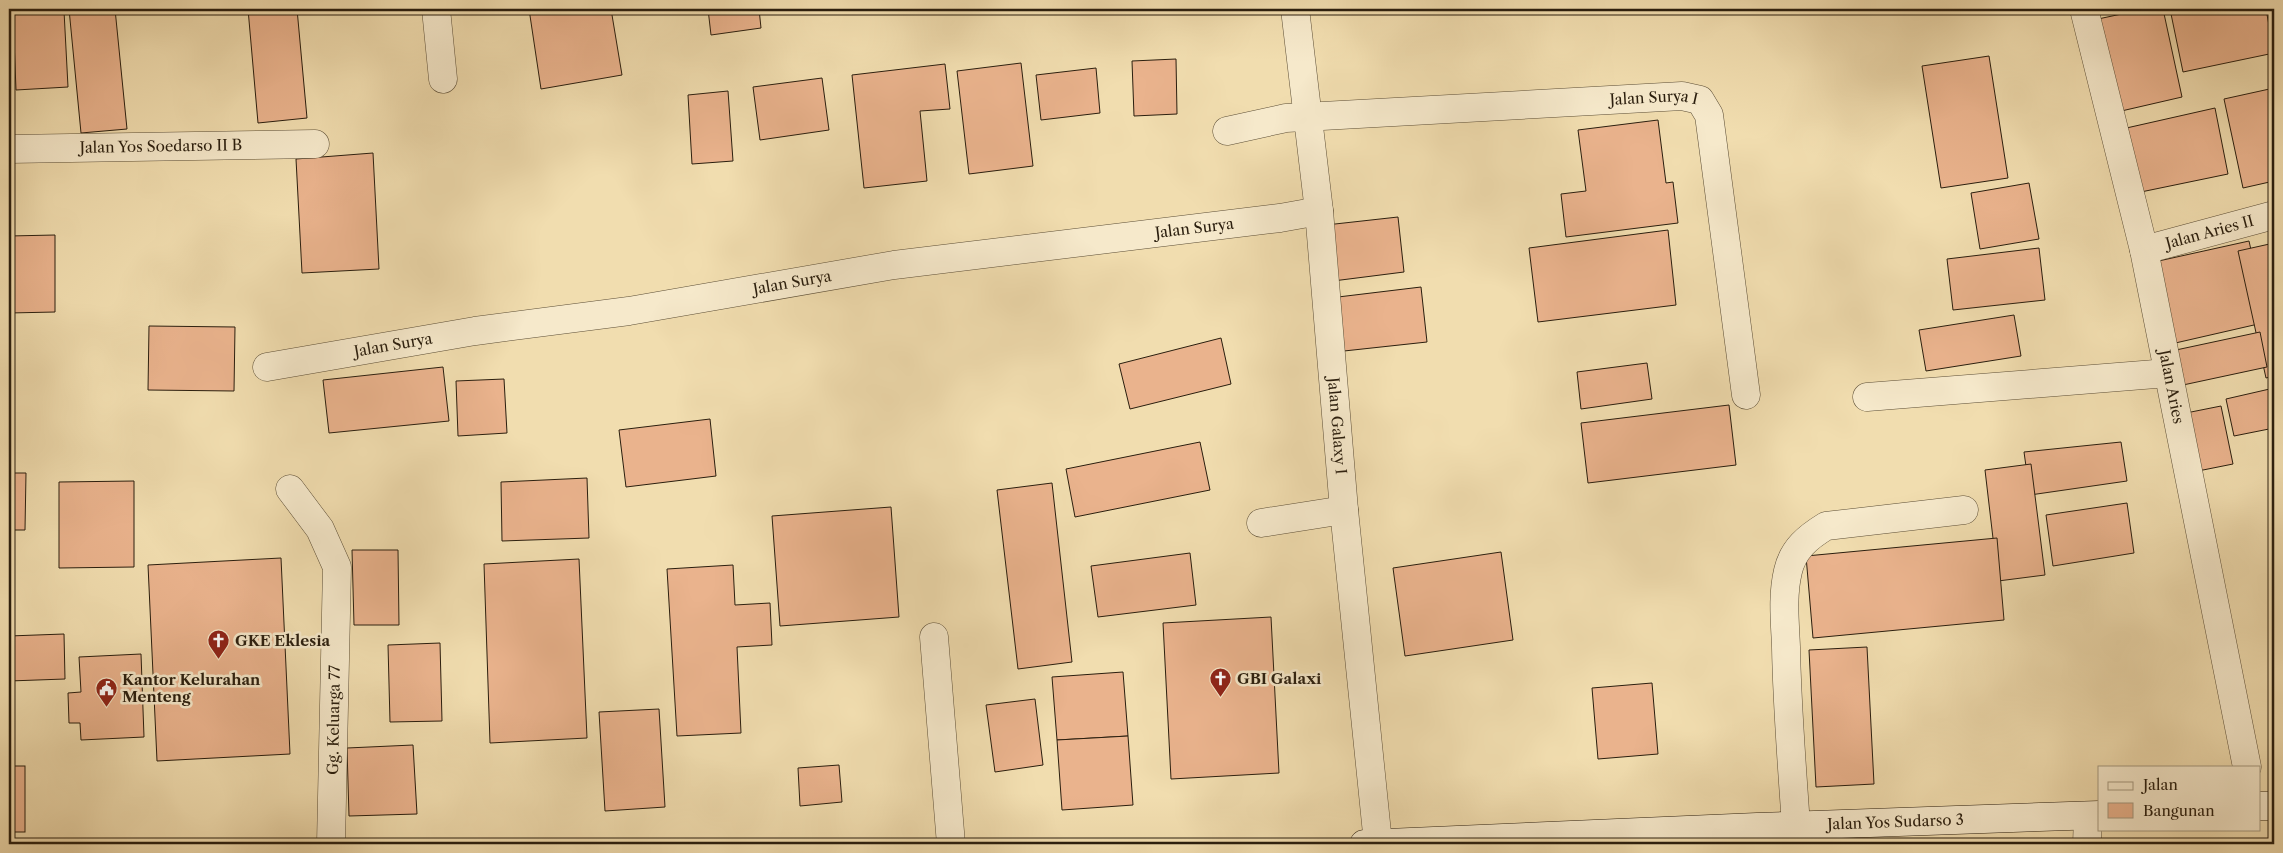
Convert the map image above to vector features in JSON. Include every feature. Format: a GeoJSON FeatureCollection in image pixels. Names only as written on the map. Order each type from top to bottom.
{"type":"FeatureCollection","features":[{"type":"Feature","properties":{"kind":"street"},"geometry":{"type":"LineString","coordinates":[[436,9],[443,79]]}},
{"type":"Feature","properties":{"kind":"street","name":"Jalan Galaxy I"},"geometry":{"type":"LineString","coordinates":[[1294,9],[1298,215],[1322,514],[1371,844]]}},
{"type":"Feature","properties":{"kind":"street","name":"Jalan Aries"},"geometry":{"type":"LineString","coordinates":[[2084,9],[2144,250],[2247,766]]}},
{"type":"Feature","properties":{"kind":"street","name":"Jalan Surya I"},"geometry":{"type":"LineString","coordinates":[[1227,130],[1297,118],[1682,96],[1700,100],[1709,115],[1746,395]]}},
{"type":"Feature","properties":{"kind":"street","name":"Jalan Yos Soedarso II B"},"geometry":{"type":"LineString","coordinates":[[9,149],[315,144]]}},
{"type":"Feature","properties":{"kind":"street","name":"Jalan Surya"},"geometry":{"type":"LineString","coordinates":[[267,367],[475,331],[629,311],[894,265],[1298,215]]}},
{"type":"Feature","properties":{"kind":"street","name":"Jalan Aries II"},"geometry":{"type":"LineString","coordinates":[[2144,250],[2274,215]]}},
{"type":"Feature","properties":{"kind":"street"},"geometry":{"type":"LineString","coordinates":[[1867,396],[2168,373]]}},
{"type":"Feature","properties":{"kind":"street","name":"Gg. Keluarga 77"},"geometry":{"type":"LineString","coordinates":[[290,489],[320,529],[337,567],[330,844]]}},
{"type":"Feature","properties":{"kind":"street"},"geometry":{"type":"LineString","coordinates":[[1796,826],[1789,734],[1784,597],[1788,570],[1797,549],[1809,536],[1826,526],[1964,510]]}},
{"type":"Feature","properties":{"kind":"street"},"geometry":{"type":"LineString","coordinates":[[1261,523],[1322,514]]}},
{"type":"Feature","properties":{"kind":"street"},"geometry":{"type":"LineString","coordinates":[[934,637],[951,844]]}},
{"type":"Feature","properties":{"kind":"street"},"geometry":{"type":"LineString","coordinates":[[2260,806],[2274,806]]}},
{"type":"Feature","properties":{"kind":"street"},"geometry":{"type":"LineString","coordinates":[[2087,844],[2094,816]]}},
{"type":"Feature","properties":{"kind":"street","name":"Jalan Yos Sudarso 3"},"geometry":{"type":"LineString","coordinates":[[1371,844],[1796,826],[2094,816]]}},
{"type":"Feature","properties":{"kind":"building"},"geometry":{"type":"Polygon","coordinates":[[[69,9],[115,9],[127,129],[81,133],[69,9]]]}},
{"type":"Feature","properties":{"kind":"building"},"geometry":{"type":"Polygon","coordinates":[[[248,9],[297,9],[307,118],[258,123],[248,9]]]}},
{"type":"Feature","properties":{"kind":"building"},"geometry":{"type":"Polygon","coordinates":[[[529,9],[611,9],[622,75],[541,89],[529,9]]]}},
{"type":"Feature","properties":{"kind":"building"},"geometry":{"type":"Polygon","coordinates":[[[708,9],[759,9],[761,28],[711,35],[708,9]]]}},
{"type":"Feature","properties":{"kind":"building"},"geometry":{"type":"Polygon","coordinates":[[[2145,9],[2163,9],[2182,97],[2117,112],[2098,19],[2145,9]]]}},
{"type":"Feature","properties":{"kind":"building"},"geometry":{"type":"Polygon","coordinates":[[[2170,9],[2266,9],[2274,53],[2183,72],[2170,9]]]}},
{"type":"Feature","properties":{"kind":"building"},"geometry":{"type":"Polygon","coordinates":[[[64,11],[68,87],[16,90],[13,14],[64,11]]]}},
{"type":"Feature","properties":{"kind":"building"},"geometry":{"type":"Polygon","coordinates":[[[1989,56],[2008,178],[1941,188],[1922,66],[1989,56]]]}},
{"type":"Feature","properties":{"kind":"building"},"geometry":{"type":"Polygon","coordinates":[[[1176,59],[1177,114],[1134,116],[1132,61],[1176,59]]]}},
{"type":"Feature","properties":{"kind":"building"},"geometry":{"type":"Polygon","coordinates":[[[1021,63],[1033,166],[969,174],[957,71],[1021,63]]]}},
{"type":"Feature","properties":{"kind":"building"},"geometry":{"type":"Polygon","coordinates":[[[945,64],[950,109],[920,111],[927,181],[864,188],[852,75],[945,64]]]}},
{"type":"Feature","properties":{"kind":"building"},"geometry":{"type":"Polygon","coordinates":[[[1096,68],[1100,113],[1041,120],[1036,75],[1096,68]]]}},
{"type":"Feature","properties":{"kind":"building"},"geometry":{"type":"Polygon","coordinates":[[[822,78],[829,130],[760,140],[753,87],[822,78]]]}},
{"type":"Feature","properties":{"kind":"building"},"geometry":{"type":"Polygon","coordinates":[[[9,80],[10,117],[9,117],[9,80]]]}},
{"type":"Feature","properties":{"kind":"building"},"geometry":{"type":"Polygon","coordinates":[[[2274,88],[2274,181],[2243,188],[2224,99],[2274,88]]]}},
{"type":"Feature","properties":{"kind":"building"},"geometry":{"type":"Polygon","coordinates":[[[728,91],[733,161],[692,164],[688,95],[728,91]]]}},
{"type":"Feature","properties":{"kind":"building"},"geometry":{"type":"Polygon","coordinates":[[[2215,108],[2228,174],[2136,193],[2122,129],[2215,108]]]}},
{"type":"Feature","properties":{"kind":"building"},"geometry":{"type":"Polygon","coordinates":[[[1658,120],[1666,183],[1673,182],[1678,223],[1566,237],[1561,194],[1586,191],[1578,130],[1658,120]]]}},
{"type":"Feature","properties":{"kind":"building"},"geometry":{"type":"Polygon","coordinates":[[[373,153],[379,269],[302,273],[296,159],[373,153]]]}},
{"type":"Feature","properties":{"kind":"building"},"geometry":{"type":"Polygon","coordinates":[[[2029,183],[2039,239],[1980,249],[1971,193],[2029,183]]]}},
{"type":"Feature","properties":{"kind":"building"},"geometry":{"type":"Polygon","coordinates":[[[1398,217],[1404,272],[1333,281],[1326,225],[1398,217]]]}},
{"type":"Feature","properties":{"kind":"building"},"geometry":{"type":"Polygon","coordinates":[[[1668,230],[1676,305],[1538,322],[1529,248],[1668,230]]]}},
{"type":"Feature","properties":{"kind":"building"},"geometry":{"type":"Polygon","coordinates":[[[55,235],[55,312],[9,313],[9,236],[55,235]]]}},
{"type":"Feature","properties":{"kind":"building"},"geometry":{"type":"Polygon","coordinates":[[[2249,241],[2267,322],[2171,344],[2154,262],[2249,241]]]}},
{"type":"Feature","properties":{"kind":"building"},"geometry":{"type":"Polygon","coordinates":[[[2274,243],[2274,376],[2266,378],[2238,251],[2274,243]]]}},
{"type":"Feature","properties":{"kind":"building"},"geometry":{"type":"Polygon","coordinates":[[[2039,248],[2045,300],[1953,310],[1947,259],[2039,248]]]}},
{"type":"Feature","properties":{"kind":"building"},"geometry":{"type":"Polygon","coordinates":[[[1421,287],[1427,342],[1344,351],[1338,297],[1421,287]]]}},
{"type":"Feature","properties":{"kind":"building"},"geometry":{"type":"Polygon","coordinates":[[[2014,315],[2021,356],[1926,371],[1919,330],[2014,315]]]}},
{"type":"Feature","properties":{"kind":"building"},"geometry":{"type":"Polygon","coordinates":[[[149,326],[235,327],[234,391],[148,390],[149,326]]]}},
{"type":"Feature","properties":{"kind":"building"},"geometry":{"type":"Polygon","coordinates":[[[2260,332],[2267,367],[2183,385],[2176,350],[2260,332]]]}},
{"type":"Feature","properties":{"kind":"building"},"geometry":{"type":"Polygon","coordinates":[[[1221,338],[1231,384],[1130,409],[1119,364],[1221,338]]]}},
{"type":"Feature","properties":{"kind":"building"},"geometry":{"type":"Polygon","coordinates":[[[1647,363],[1652,399],[1581,409],[1577,372],[1647,363]]]}},
{"type":"Feature","properties":{"kind":"building"},"geometry":{"type":"Polygon","coordinates":[[[443,367],[449,421],[329,433],[323,380],[443,367]]]}},
{"type":"Feature","properties":{"kind":"building"},"geometry":{"type":"Polygon","coordinates":[[[504,379],[507,433],[458,436],[456,381],[504,379]]]}},
{"type":"Feature","properties":{"kind":"building"},"geometry":{"type":"Polygon","coordinates":[[[2274,388],[2274,428],[2234,436],[2226,399],[2274,388]]]}},
{"type":"Feature","properties":{"kind":"building"},"geometry":{"type":"Polygon","coordinates":[[[1729,405],[1736,465],[1588,483],[1581,423],[1729,405]]]}},
{"type":"Feature","properties":{"kind":"building"},"geometry":{"type":"Polygon","coordinates":[[[2221,406],[2233,464],[2198,471],[2186,413],[2221,406]]]}},
{"type":"Feature","properties":{"kind":"building"},"geometry":{"type":"Polygon","coordinates":[[[710,419],[716,476],[626,487],[619,430],[710,419]]]}},
{"type":"Feature","properties":{"kind":"building"},"geometry":{"type":"Polygon","coordinates":[[[1200,442],[1210,490],[1075,517],[1066,469],[1200,442]]]}},
{"type":"Feature","properties":{"kind":"building"},"geometry":{"type":"Polygon","coordinates":[[[2121,442],[2127,481],[2030,495],[2024,452],[2121,442]]]}},
{"type":"Feature","properties":{"kind":"building"},"geometry":{"type":"Polygon","coordinates":[[[2031,464],[2045,575],[1998,581],[1985,470],[2031,464]]]}},
{"type":"Feature","properties":{"kind":"building"},"geometry":{"type":"Polygon","coordinates":[[[9,473],[26,473],[25,530],[9,530],[9,473]]]}},
{"type":"Feature","properties":{"kind":"building"},"geometry":{"type":"Polygon","coordinates":[[[587,478],[589,538],[502,541],[501,482],[587,478]]]}},
{"type":"Feature","properties":{"kind":"building"},"geometry":{"type":"Polygon","coordinates":[[[134,481],[134,567],[59,568],[59,482],[134,481]]]}},
{"type":"Feature","properties":{"kind":"building"},"geometry":{"type":"Polygon","coordinates":[[[1052,483],[1072,662],[1018,669],[997,490],[1052,483]]]}},
{"type":"Feature","properties":{"kind":"building"},"geometry":{"type":"Polygon","coordinates":[[[2127,503],[2134,553],[2053,566],[2046,515],[2127,503]]]}},
{"type":"Feature","properties":{"kind":"building"},"geometry":{"type":"Polygon","coordinates":[[[891,507],[899,617],[780,626],[772,516],[891,507]]]}},
{"type":"Feature","properties":{"kind":"building"},"geometry":{"type":"Polygon","coordinates":[[[1997,538],[2004,620],[1813,638],[1806,556],[1997,538]]]}},
{"type":"Feature","properties":{"kind":"building"},"geometry":{"type":"Polygon","coordinates":[[[9,547],[12,547],[13,622],[9,622],[9,547]]]}},
{"type":"Feature","properties":{"kind":"building"},"geometry":{"type":"Polygon","coordinates":[[[352,550],[398,550],[399,625],[354,625],[352,550]]]}},
{"type":"Feature","properties":{"kind":"building"},"geometry":{"type":"Polygon","coordinates":[[[1501,552],[1513,640],[1405,656],[1393,568],[1501,552]]]}},
{"type":"Feature","properties":{"kind":"building"},"geometry":{"type":"Polygon","coordinates":[[[1190,553],[1196,605],[1098,617],[1091,566],[1190,553]]]}},
{"type":"Feature","properties":{"kind":"building","name":"GKE Eklesia"},"geometry":{"type":"Polygon","coordinates":[[[281,558],[290,754],[157,761],[148,565],[281,558]]]}},
{"type":"Feature","properties":{"kind":"building"},"geometry":{"type":"Polygon","coordinates":[[[579,559],[587,738],[490,743],[484,564],[579,559]]]}},
{"type":"Feature","properties":{"kind":"building"},"geometry":{"type":"Polygon","coordinates":[[[733,565],[735,605],[770,603],[772,645],[737,647],[741,733],[677,736],[667,569],[733,565]]]}},
{"type":"Feature","properties":{"kind":"building","name":"GBI Galaxi"},"geometry":{"type":"Polygon","coordinates":[[[1271,617],[1279,773],[1171,779],[1163,623],[1271,617]]]}},
{"type":"Feature","properties":{"kind":"building"},"geometry":{"type":"Polygon","coordinates":[[[64,634],[65,679],[9,681],[9,636],[64,634]]]}},
{"type":"Feature","properties":{"kind":"building"},"geometry":{"type":"Polygon","coordinates":[[[440,643],[442,721],[390,722],[388,645],[440,643]]]}},
{"type":"Feature","properties":{"kind":"building"},"geometry":{"type":"Polygon","coordinates":[[[1867,647],[1874,784],[1816,787],[1809,650],[1867,647]]]}},
{"type":"Feature","properties":{"kind":"building","name":"Kantor Kelurahan Menteng"},"geometry":{"type":"Polygon","coordinates":[[[141,654],[144,737],[81,740],[80,723],[69,723],[68,693],[81,692],[79,657],[141,654]]]}},
{"type":"Feature","properties":{"kind":"building"},"geometry":{"type":"Polygon","coordinates":[[[1123,672],[1128,736],[1057,740],[1052,677],[1123,672]]]}},
{"type":"Feature","properties":{"kind":"building"},"geometry":{"type":"Polygon","coordinates":[[[1652,683],[1658,754],[1598,759],[1592,688],[1652,683]]]}},
{"type":"Feature","properties":{"kind":"building"},"geometry":{"type":"Polygon","coordinates":[[[1035,699],[1043,765],[995,772],[986,705],[1035,699]]]}},
{"type":"Feature","properties":{"kind":"building"},"geometry":{"type":"Polygon","coordinates":[[[659,709],[665,807],[605,811],[599,712],[659,709]]]}},
{"type":"Feature","properties":{"kind":"building"},"geometry":{"type":"Polygon","coordinates":[[[1128,736],[1133,805],[1062,810],[1057,740],[1128,736]]]}},
{"type":"Feature","properties":{"kind":"building"},"geometry":{"type":"Polygon","coordinates":[[[413,745],[417,814],[349,816],[347,748],[413,745]]]}},
{"type":"Feature","properties":{"kind":"building"},"geometry":{"type":"Polygon","coordinates":[[[839,765],[842,802],[800,806],[798,768],[839,765]]]}},
{"type":"Feature","properties":{"kind":"building"},"geometry":{"type":"Polygon","coordinates":[[[9,766],[25,766],[25,832],[9,832],[9,766]]]}},
{"type":"Feature","properties":{"kind":"place","name":"GKE Eklesia"},"geometry":{"type":"Point","coordinates":[219,660]}},
{"type":"Feature","properties":{"kind":"place","name":"GBI Galaxi"},"geometry":{"type":"Point","coordinates":[1221,698]}},
{"type":"Feature","properties":{"kind":"place","name":"Kantor Kelurahan Menteng"},"geometry":{"type":"Point","coordinates":[106,708]}}]}
